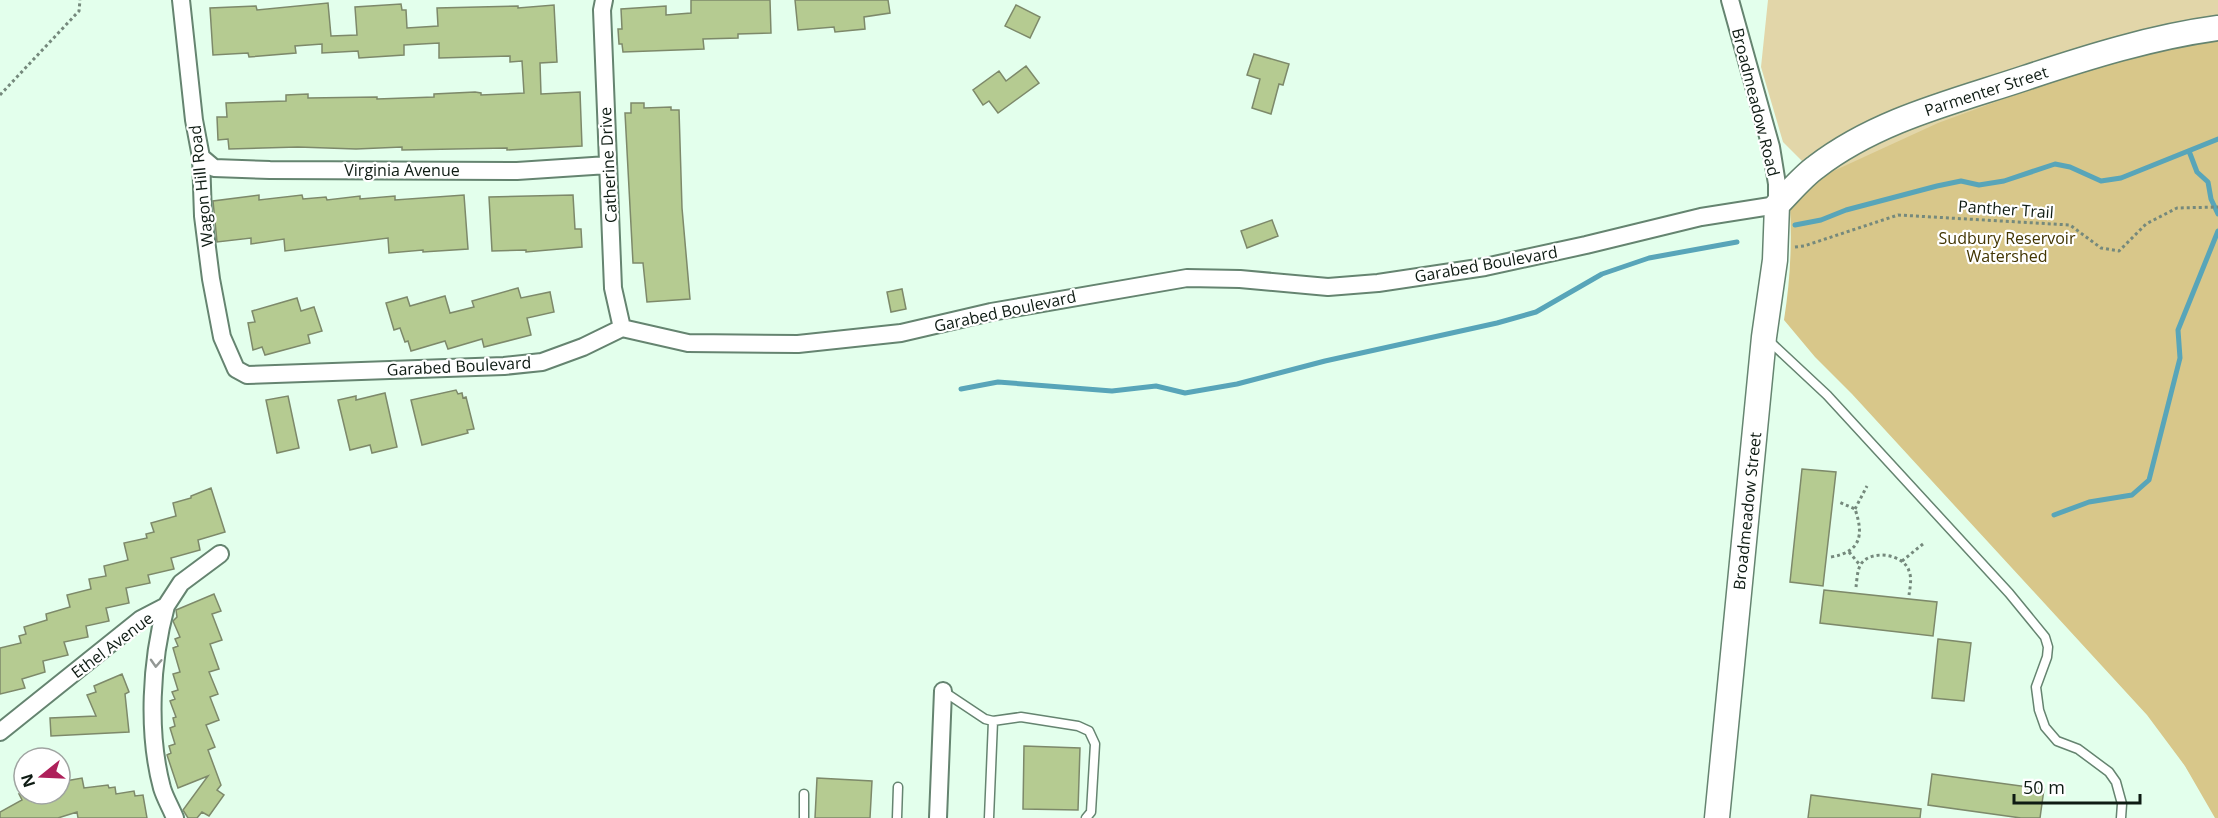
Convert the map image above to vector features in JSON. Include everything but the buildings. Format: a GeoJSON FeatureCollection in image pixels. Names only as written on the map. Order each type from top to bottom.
{"type":"FeatureCollection","features":[{"type":"Feature","properties":{"kind":"street","name":"Wagon Hill Road"},"geometry":{"type":"LineString","coordinates":[[181,0],[194,120],[201,157],[203,216],[211,279],[222,337],[236,369]]}},
{"type":"Feature","properties":{"kind":"street","name":"Catherine Drive"},"geometry":{"type":"LineString","coordinates":[[604,0],[613,288],[622,328]]}},
{"type":"Feature","properties":{"kind":"street","name":"Broadmeadow Road"},"geometry":{"type":"LineString","coordinates":[[1730,0],[1771,147],[1777,184],[1777,205]]}},
{"type":"Feature","properties":{"kind":"street","name":"Parmenter Street"},"geometry":{"type":"LineString","coordinates":[[1777,205],[1815,167],[1880,129],[1915,114],[2112,51],[2167,37],[2218,28]]}},
{"type":"Feature","properties":{"kind":"street","name":"Virginia Avenue"},"geometry":{"type":"LineString","coordinates":[[201,157],[214,168],[259,169],[517,171],[608,165]]}},
{"type":"Feature","properties":{"kind":"street","name":"Broadmeadow Street"},"geometry":{"type":"LineString","coordinates":[[1717,818],[1764,336],[1775,249],[1777,205]]}},
{"type":"Feature","properties":{"kind":"street","name":"Garabed Boulevard"},"geometry":{"type":"LineString","coordinates":[[236,369],[247,375],[271,375],[504,366],[542,362],[584,347],[622,328],[688,343],[798,344],[901,333],[991,312],[1187,278],[1240,279],[1286,285],[1328,287],[1378,283],[1485,267],[1586,246],[1701,218],[1777,205]]}},
{"type":"Feature","properties":{"kind":"street","name":"Ethel Avenue"},"geometry":{"type":"LineString","coordinates":[[0,732],[141,619],[166,606],[181,583],[220,555]]}},
{"type":"Feature","properties":{"kind":"street"},"geometry":{"type":"LineString","coordinates":[[166,606],[157,640],[153,741],[162,790],[175,818]]}},
{"type":"Feature","properties":{"kind":"street"},"geometry":{"type":"LineString","coordinates":[[938,818],[943,691]]}},
{"type":"Feature","properties":{"kind":"lane"},"geometry":{"type":"LineString","coordinates":[[1764,336],[1827,395],[2009,593],[2045,637],[2048,647],[2047,657],[2036,687],[2039,710],[2045,727],[2057,741],[2078,749],[2109,772],[2116,782],[2122,804],[2121,818]]}},
{"type":"Feature","properties":{"kind":"lane"},"geometry":{"type":"LineString","coordinates":[[943,691],[985,719],[993,721],[1021,717],[1078,726],[1089,731],[1095,744],[1091,812],[1086,818]]}},
{"type":"Feature","properties":{"kind":"lane"},"geometry":{"type":"LineString","coordinates":[[989,818],[993,721]]}},
{"type":"Feature","properties":{"kind":"lane"},"geometry":{"type":"LineString","coordinates":[[897,818],[898,787]]}},
{"type":"Feature","properties":{"kind":"lane"},"geometry":{"type":"LineString","coordinates":[[804,794],[804,818]]}},
{"type":"Feature","properties":{"kind":"path"},"geometry":{"type":"LineString","coordinates":[[0,95],[79,11],[80,0]]}},
{"type":"Feature","properties":{"kind":"path","name":"Panther Trail"},"geometry":{"type":"LineString","coordinates":[[1775,249],[1804,246],[1898,215],[2070,225],[2101,248],[2119,251],[2146,224],[2177,208],[2218,207]]}},
{"type":"Feature","properties":{"kind":"path"},"geometry":{"type":"LineString","coordinates":[[1831,557],[1849,552],[1855,546],[1861,531],[1856,509],[1867,486]]}},
{"type":"Feature","properties":{"kind":"path"},"geometry":{"type":"LineString","coordinates":[[1839,502],[1856,509]]}},
{"type":"Feature","properties":{"kind":"path"},"geometry":{"type":"LineString","coordinates":[[1902,561],[1923,544]]}},
{"type":"Feature","properties":{"kind":"path"},"geometry":{"type":"LineString","coordinates":[[1849,552],[1860,565]]}},
{"type":"Feature","properties":{"kind":"path"},"geometry":{"type":"LineString","coordinates":[[1856,587],[1860,565],[1870,557],[1879,556],[1902,561],[1910,573],[1909,595]]}},
{"type":"Feature","properties":{"kind":"green space","name":"Sudbury Reservoir Watershed"},"geometry":{"type":"Polygon","coordinates":[[[1768,0],[2218,0],[2218,818],[1804,163],[1783,142],[1761,67],[1768,0]]]}},
{"type":"Feature","properties":{"kind":"green space","name":"Sudbury Reservoir Watershed"},"geometry":{"type":"Polygon","coordinates":[[[2218,35],[2218,818],[2215,818],[2185,766],[2147,715],[1852,394],[1815,357],[1784,320],[1790,264],[1790,208],[1816,179],[1938,123],[2104,62],[2218,35]]]}},
{"type":"Feature","properties":{"kind":"waterway"},"geometry":{"type":"LineString","coordinates":[[1795,225],[1821,220],[1846,210],[1937,186],[1961,181],[1979,185],[2004,181],[2055,164],[2070,167],[2101,181],[2121,178],[2218,139]]}},
{"type":"Feature","properties":{"kind":"waterway"},"geometry":{"type":"LineString","coordinates":[[2189,151],[2197,172],[2208,182],[2211,199],[2218,214]]}},
{"type":"Feature","properties":{"kind":"waterway"},"geometry":{"type":"LineString","coordinates":[[2054,515],[2089,502],[2132,495],[2149,480],[2180,358],[2178,330],[2218,231]]}},
{"type":"Feature","properties":{"kind":"waterway"},"geometry":{"type":"LineString","coordinates":[[961,389],[998,382],[1112,391],[1156,386],[1185,393],[1237,384],[1536,312],[1602,274],[1649,258],[1737,242]]}}]}
